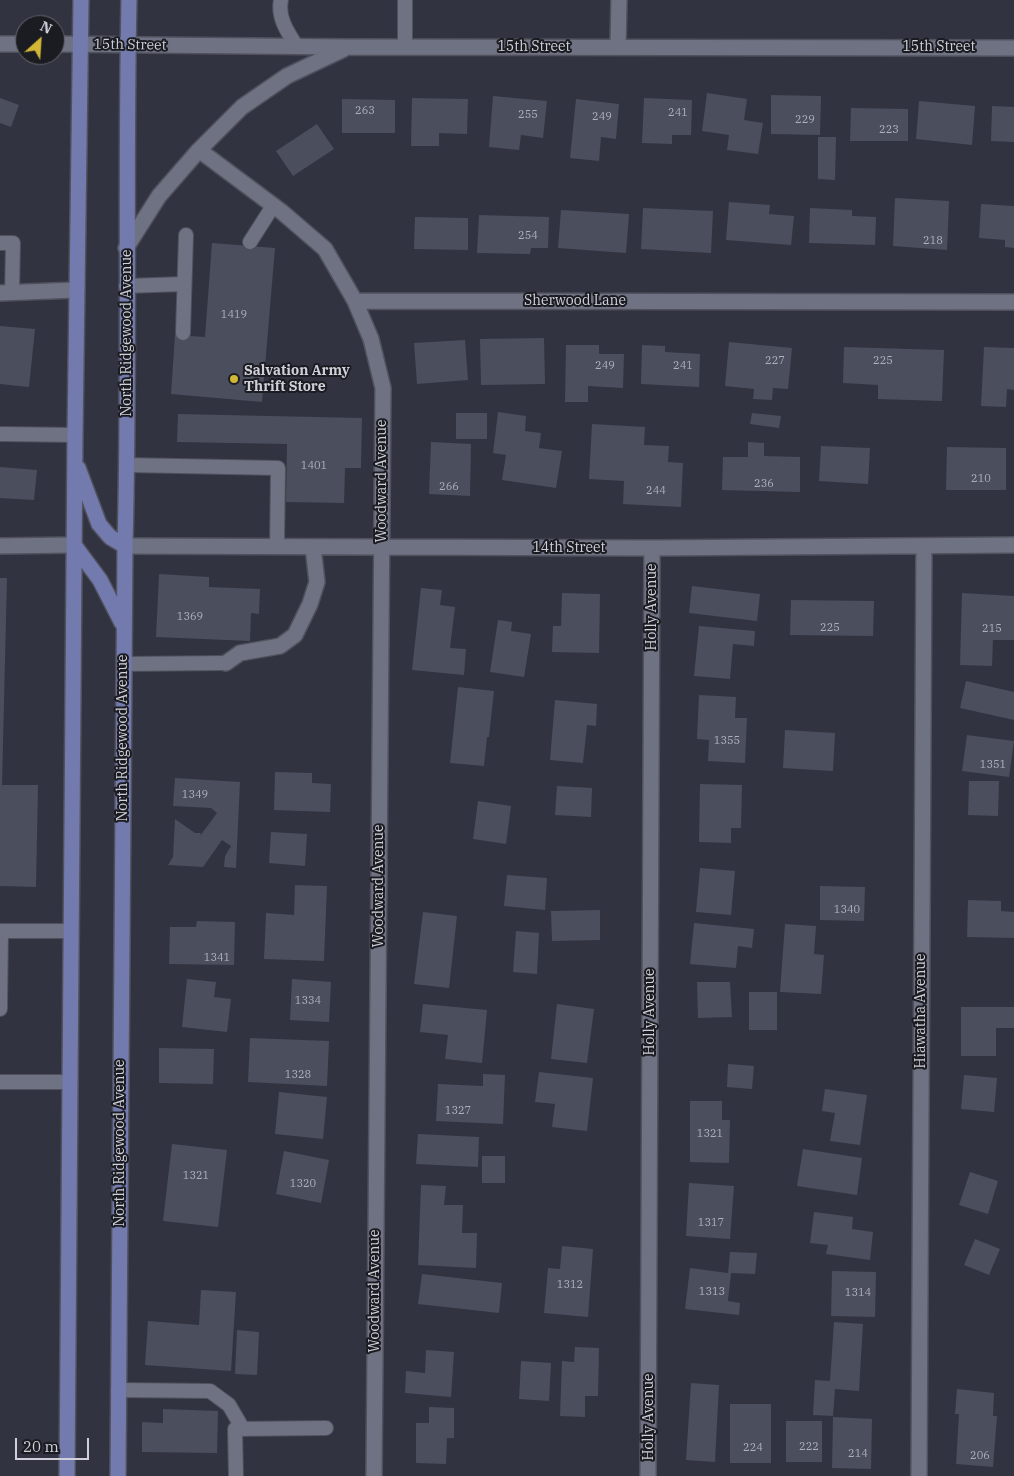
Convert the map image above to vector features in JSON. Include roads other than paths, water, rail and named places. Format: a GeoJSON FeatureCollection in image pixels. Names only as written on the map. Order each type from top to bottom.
{"type":"FeatureCollection","features":[{"type":"Feature","properties":{"kind":"main road"},"geometry":{"type":"LineString","coordinates":[[67,1476],[74,459],[81,0]]}},
{"type":"Feature","properties":{"kind":"main road","name":"North Ridgewood Avenue"},"geometry":{"type":"LineString","coordinates":[[118,1476],[129,0]]}},
{"type":"Feature","properties":{"kind":"main road"},"geometry":{"type":"LineString","coordinates":[[74,459],[98,524],[110,537],[125,546]]}},
{"type":"Feature","properties":{"kind":"main road"},"geometry":{"type":"LineString","coordinates":[[74,545],[100,580],[124,626]]}},
{"type":"Feature","properties":{"kind":"street"},"geometry":{"type":"LineString","coordinates":[[618,47],[620,0]]}},
{"type":"Feature","properties":{"kind":"street"},"geometry":{"type":"LineString","coordinates":[[0,44],[15,44]]}},
{"type":"Feature","properties":{"kind":"street","name":"15th Street"},"geometry":{"type":"LineString","coordinates":[[65,44],[297,47],[1014,48]]}},
{"type":"Feature","properties":{"kind":"street"},"geometry":{"type":"LineString","coordinates":[[126,248],[160,196],[199,150],[242,107],[287,76],[348,47]]}},
{"type":"Feature","properties":{"kind":"street"},"geometry":{"type":"LineString","coordinates":[[199,150],[273,206],[325,249],[355,301]]}},
{"type":"Feature","properties":{"kind":"street"},"geometry":{"type":"LineString","coordinates":[[6,293],[76,290]]}},
{"type":"Feature","properties":{"kind":"street","name":"Sherwood Lane"},"geometry":{"type":"LineString","coordinates":[[355,301],[1014,302]]}},
{"type":"Feature","properties":{"kind":"street","name":"Woodward Avenue"},"geometry":{"type":"LineString","coordinates":[[355,301],[372,339],[382,388],[374,1476]]}},
{"type":"Feature","properties":{"kind":"street"},"geometry":{"type":"LineString","coordinates":[[0,546],[74,545]]}},
{"type":"Feature","properties":{"kind":"street","name":"14th Street"},"geometry":{"type":"LineString","coordinates":[[125,546],[652,548],[1014,545]]}},
{"type":"Feature","properties":{"kind":"street","name":"Hiawatha Avenue"},"geometry":{"type":"LineString","coordinates":[[919,1476],[924,546]]}},
{"type":"Feature","properties":{"kind":"street"},"geometry":{"type":"LineString","coordinates":[[226,663],[240,653],[280,646],[295,635],[310,604],[317,582],[313,547]]}},
{"type":"Feature","properties":{"kind":"street","name":"Holly Avenue"},"geometry":{"type":"LineString","coordinates":[[648,1476],[652,548]]}},
{"type":"Feature","properties":{"kind":"lane"},"geometry":{"type":"LineString","coordinates":[[405,0],[405,47]]}},
{"type":"Feature","properties":{"kind":"lane"},"geometry":{"type":"LineString","coordinates":[[280,2],[285,26],[297,47]]}},
{"type":"Feature","properties":{"kind":"lane"},"geometry":{"type":"LineString","coordinates":[[250,242],[273,206]]}},
{"type":"Feature","properties":{"kind":"lane"},"geometry":{"type":"LineString","coordinates":[[183,333],[186,235]]}},
{"type":"Feature","properties":{"kind":"lane"},"geometry":{"type":"LineString","coordinates":[[0,243],[13,243],[6,293]]}},
{"type":"Feature","properties":{"kind":"lane"},"geometry":{"type":"LineString","coordinates":[[126,286],[184,284]]}},
{"type":"Feature","properties":{"kind":"lane"},"geometry":{"type":"LineString","coordinates":[[0,434],[75,435]]}},
{"type":"Feature","properties":{"kind":"lane"},"geometry":{"type":"LineString","coordinates":[[127,466],[278,468],[277,547]]}},
{"type":"Feature","properties":{"kind":"lane"},"geometry":{"type":"LineString","coordinates":[[124,664],[226,663]]}},
{"type":"Feature","properties":{"kind":"lane"},"geometry":{"type":"LineString","coordinates":[[0,1009],[1,931],[71,931]]}},
{"type":"Feature","properties":{"kind":"lane"},"geometry":{"type":"LineString","coordinates":[[0,1082],[70,1082]]}},
{"type":"Feature","properties":{"kind":"lane"},"geometry":{"type":"LineString","coordinates":[[118,1390],[210,1391],[230,1405],[243,1429]]}},
{"type":"Feature","properties":{"kind":"lane"},"geometry":{"type":"LineString","coordinates":[[236,1476],[235,1429],[326,1428]]}},
{"type":"Feature","properties":{"kind":"place","name":"Salvation Army Thrift Store"},"geometry":{"type":"Point","coordinates":[234,379]}}]}
